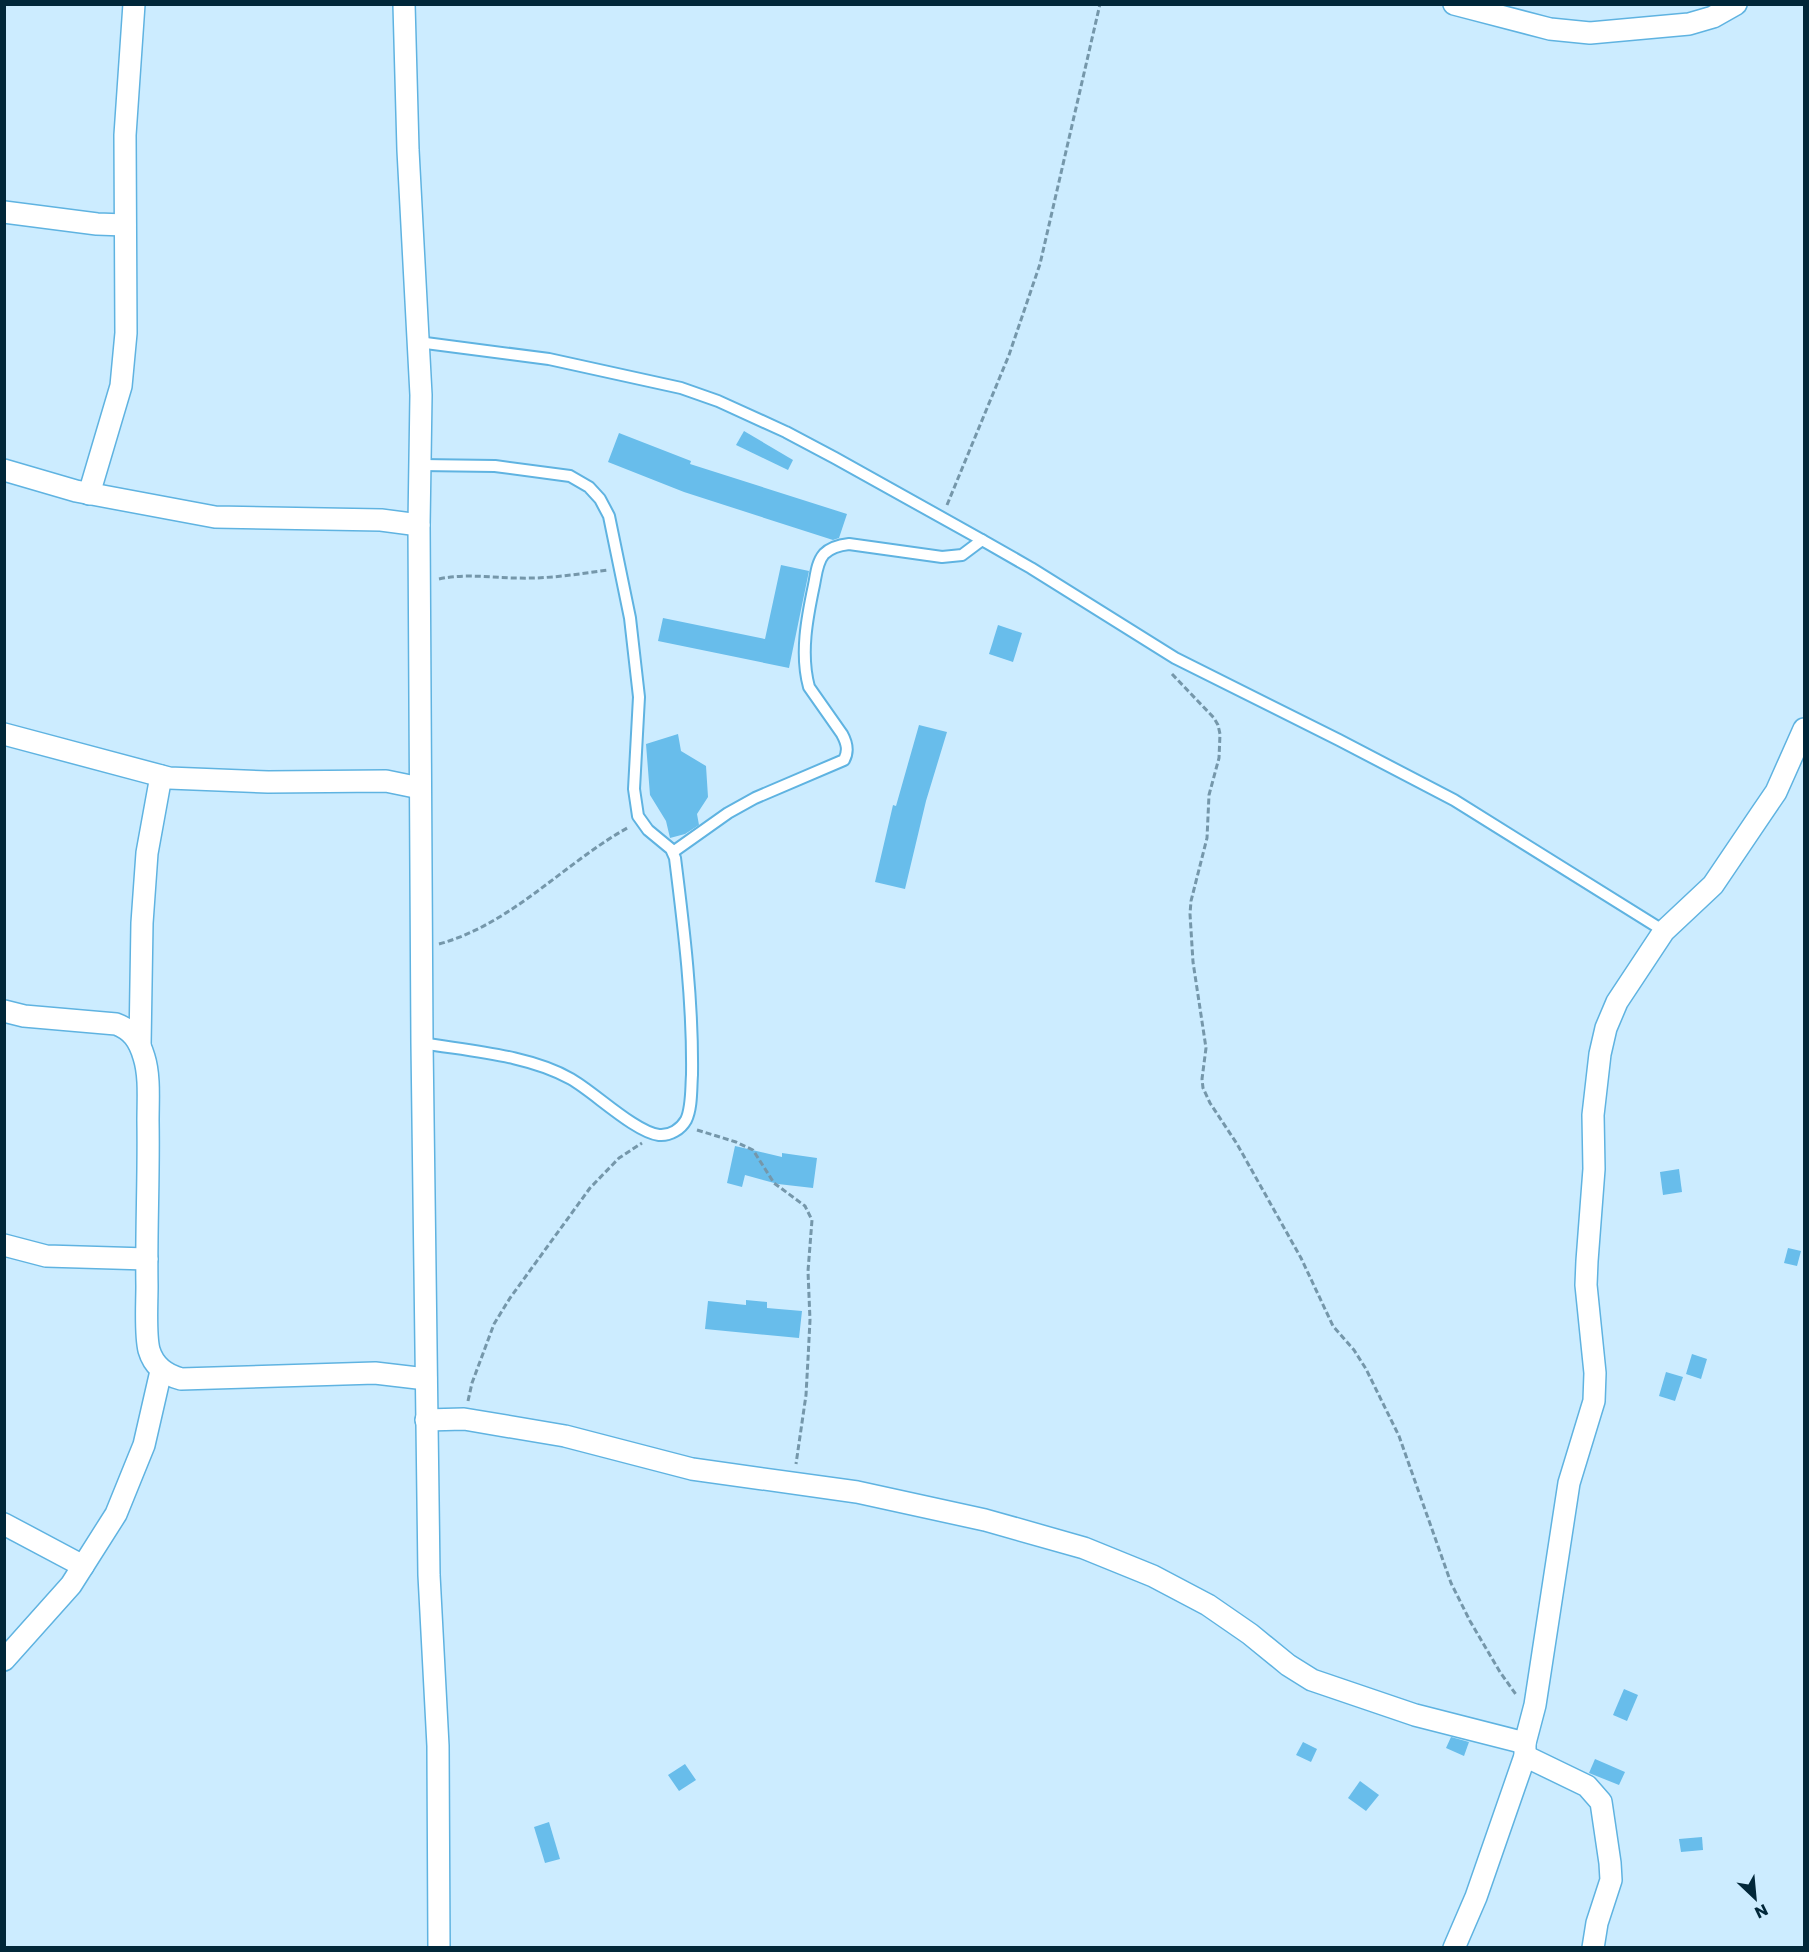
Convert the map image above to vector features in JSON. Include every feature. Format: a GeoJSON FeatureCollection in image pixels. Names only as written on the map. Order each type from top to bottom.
{"type":"FeatureCollection","features":[{"type":"Feature","properties":{"kind":"street"},"geometry":{"type":"LineString","coordinates":[[89,494],[121,386],[126,333],[126,96],[134,4]]}},
{"type":"Feature","properties":{"kind":"street"},"geometry":{"type":"LineString","coordinates":[[404,4],[408,150],[421,395],[419,584],[426,1420],[429,1575],[438,1746],[439,1947]]}},
{"type":"Feature","properties":{"kind":"street"},"geometry":{"type":"LineString","coordinates":[[1454,4],[1550,28],[1590,33],[1689,24],[1713,17],[1736,4]]}},
{"type":"Feature","properties":{"kind":"street"},"geometry":{"type":"LineString","coordinates":[[4,212],[97,224],[125,225]]}},
{"type":"Feature","properties":{"kind":"street"},"geometry":{"type":"LineString","coordinates":[[4,470],[89,494],[214,517],[381,520],[419,525]]}},
{"type":"Feature","properties":{"kind":"street"},"geometry":{"type":"LineString","coordinates":[[1454,1947],[1476,1897],[1525,1749],[1569,1483],[1594,1401],[1595,1373],[1586,1285],[1594,1168],[1593,1115],[1599,1054],[1606,1028],[1617,1002],[1664,931],[1713,885],[1776,792],[1804,729]]}},
{"type":"Feature","properties":{"kind":"street"},"geometry":{"type":"LineString","coordinates":[[4,734],[161,776],[268,782],[386,781],[420,788]]}},
{"type":"Feature","properties":{"kind":"street"},"geometry":{"type":"LineString","coordinates":[[140,1045],[142,924],[147,852],[161,776]]}},
{"type":"Feature","properties":{"kind":"street"},"geometry":{"type":"LineString","coordinates":[[4,1011],[24,1016],[116,1024],[127,1028],[140,1045],[145,1059],[148,1081],[149,1350],[161,1371],[169,1376],[182,1379],[375,1373],[426,1379]]}},
{"type":"Feature","properties":{"kind":"street"},"geometry":{"type":"LineString","coordinates":[[4,1245],[46,1256],[147,1259]]}},
{"type":"Feature","properties":{"kind":"street"},"geometry":{"type":"LineString","coordinates":[[4,1660],[71,1585],[116,1514],[144,1445],[161,1371]]}},
{"type":"Feature","properties":{"kind":"street"},"geometry":{"type":"LineString","coordinates":[[426,1420],[464,1419],[565,1436],[692,1469],[857,1492],[985,1520],[1084,1548],[1153,1576],[1208,1605],[1250,1634],[1288,1665],[1312,1680],[1525,1749],[1587,1786],[1601,1802],[1611,1880],[1597,1923],[1593,1947]]}},
{"type":"Feature","properties":{"kind":"street"},"geometry":{"type":"LineString","coordinates":[[4,1524],[83,1566]]}},
{"type":"Feature","properties":{"kind":"lane"},"geometry":{"type":"LineString","coordinates":[[418,342],[549,358],[681,388],[718,401],[786,432],[1031,568],[1175,658],[1454,800],[1664,931]]}},
{"type":"Feature","properties":{"kind":"lane"},"geometry":{"type":"LineString","coordinates":[[422,465],[495,466],[570,476],[589,487],[600,499],[609,516],[630,618],[639,698],[634,789],[638,816],[648,830],[673,852],[684,936],[692,1039],[688,1114],[684,1123],[669,1134],[656,1134],[621,1115],[571,1078],[536,1064],[422,1043]]}},
{"type":"Feature","properties":{"kind":"lane"},"geometry":{"type":"LineString","coordinates":[[673,852],[728,813],[755,798],[844,760],[847,754],[846,741],[809,687],[807,678],[806,634],[809,607],[817,567],[822,555],[838,546],[849,544],[942,557],[962,555],[982,540]]}},
{"type":"Feature","properties":{"kind":"path"},"geometry":{"type":"LineString","coordinates":[[942,518],[1009,355],[1040,264],[1100,4]]}},
{"type":"Feature","properties":{"kind":"path"},"geometry":{"type":"LineString","coordinates":[[419,584],[456,575],[517,578],[560,577],[621,568]]}},
{"type":"Feature","properties":{"kind":"path"},"geometry":{"type":"LineString","coordinates":[[1171,673],[1214,718],[1220,734],[1219,758],[1209,795],[1207,838],[1191,901],[1190,914],[1193,962],[1206,1048],[1203,1088],[1210,1103],[1238,1144],[1301,1258],[1333,1326],[1366,1369],[1399,1436],[1451,1583],[1500,1672],[1532,1717]]}},
{"type":"Feature","properties":{"kind":"path"},"geometry":{"type":"LineString","coordinates":[[421,955],[435,945],[473,931],[500,917],[617,833],[641,820]]}},
{"type":"Feature","properties":{"kind":"path"},"geometry":{"type":"LineString","coordinates":[[684,1123],[753,1150],[774,1183],[805,1206],[812,1220],[808,1271],[810,1320],[806,1395],[794,1484]]}},
{"type":"Feature","properties":{"kind":"path"},"geometry":{"type":"LineString","coordinates":[[464,1419],[472,1383],[494,1324],[510,1298],[590,1188],[620,1158],[656,1134]]}},
{"type":"Feature","properties":{"kind":"building"},"geometry":{"type":"Polygon","coordinates":[[[744,431],[793,460],[788,470],[736,445],[744,431]]]}},
{"type":"Feature","properties":{"kind":"building"},"geometry":{"type":"Polygon","coordinates":[[[619,433],[691,461],[690,464],[847,514],[839,538],[833,540],[684,492],[608,462],[619,433]]]}},
{"type":"Feature","properties":{"kind":"building"},"geometry":{"type":"Polygon","coordinates":[[[781,565],[809,571],[789,668],[658,641],[663,618],[765,639],[781,565]]]}},
{"type":"Feature","properties":{"kind":"building"},"geometry":{"type":"Polygon","coordinates":[[[998,625],[1022,633],[1013,662],[989,654],[998,625]]]}},
{"type":"Feature","properties":{"kind":"building"},"geometry":{"type":"Polygon","coordinates":[[[919,725],[947,732],[926,801],[905,889],[875,882],[893,805],[896,806],[919,725]]]}},
{"type":"Feature","properties":{"kind":"building"},"geometry":{"type":"Polygon","coordinates":[[[678,734],[681,751],[706,766],[708,797],[697,814],[699,825],[685,834],[670,838],[666,821],[650,795],[646,744],[678,734]]]}},
{"type":"Feature","properties":{"kind":"building"},"geometry":{"type":"Polygon","coordinates":[[[735,1146],[782,1157],[782,1153],[817,1158],[813,1188],[778,1184],[745,1175],[742,1187],[727,1183],[735,1146]]]}},
{"type":"Feature","properties":{"kind":"building"},"geometry":{"type":"Polygon","coordinates":[[[1679,1169],[1682,1192],[1663,1195],[1660,1172],[1679,1169]]]}},
{"type":"Feature","properties":{"kind":"building"},"geometry":{"type":"Polygon","coordinates":[[[1788,1248],[1801,1251],[1797,1266],[1784,1263],[1788,1248]]]}},
{"type":"Feature","properties":{"kind":"building"},"geometry":{"type":"Polygon","coordinates":[[[746,1300],[767,1302],[767,1308],[802,1311],[799,1338],[705,1329],[708,1301],[746,1305],[746,1300]]]}},
{"type":"Feature","properties":{"kind":"building"},"geometry":{"type":"Polygon","coordinates":[[[1692,1354],[1707,1359],[1701,1379],[1686,1374],[1692,1354]]]}},
{"type":"Feature","properties":{"kind":"building"},"geometry":{"type":"Polygon","coordinates":[[[1666,1372],[1683,1377],[1675,1401],[1659,1396],[1666,1372]]]}},
{"type":"Feature","properties":{"kind":"building"},"geometry":{"type":"Polygon","coordinates":[[[1624,1689],[1638,1695],[1627,1721],[1613,1715],[1624,1689]]]}},
{"type":"Feature","properties":{"kind":"building"},"geometry":{"type":"Polygon","coordinates":[[[1451,1737],[1469,1742],[1464,1756],[1446,1748],[1451,1737]]]}},
{"type":"Feature","properties":{"kind":"building"},"geometry":{"type":"Polygon","coordinates":[[[1303,1742],[1317,1749],[1311,1762],[1296,1755],[1303,1742]]]}},
{"type":"Feature","properties":{"kind":"building"},"geometry":{"type":"Polygon","coordinates":[[[1595,1759],[1625,1772],[1619,1785],[1589,1773],[1595,1759]]]}},
{"type":"Feature","properties":{"kind":"building"},"geometry":{"type":"Polygon","coordinates":[[[685,1764],[696,1780],[679,1791],[668,1775],[685,1764]]]}},
{"type":"Feature","properties":{"kind":"building"},"geometry":{"type":"Polygon","coordinates":[[[1360,1781],[1379,1795],[1366,1811],[1348,1798],[1360,1781]]]}},
{"type":"Feature","properties":{"kind":"building"},"geometry":{"type":"Polygon","coordinates":[[[549,1822],[560,1859],[545,1863],[534,1827],[549,1822]]]}},
{"type":"Feature","properties":{"kind":"building"},"geometry":{"type":"Polygon","coordinates":[[[1702,1837],[1703,1850],[1681,1852],[1679,1839],[1702,1837]]]}}]}
